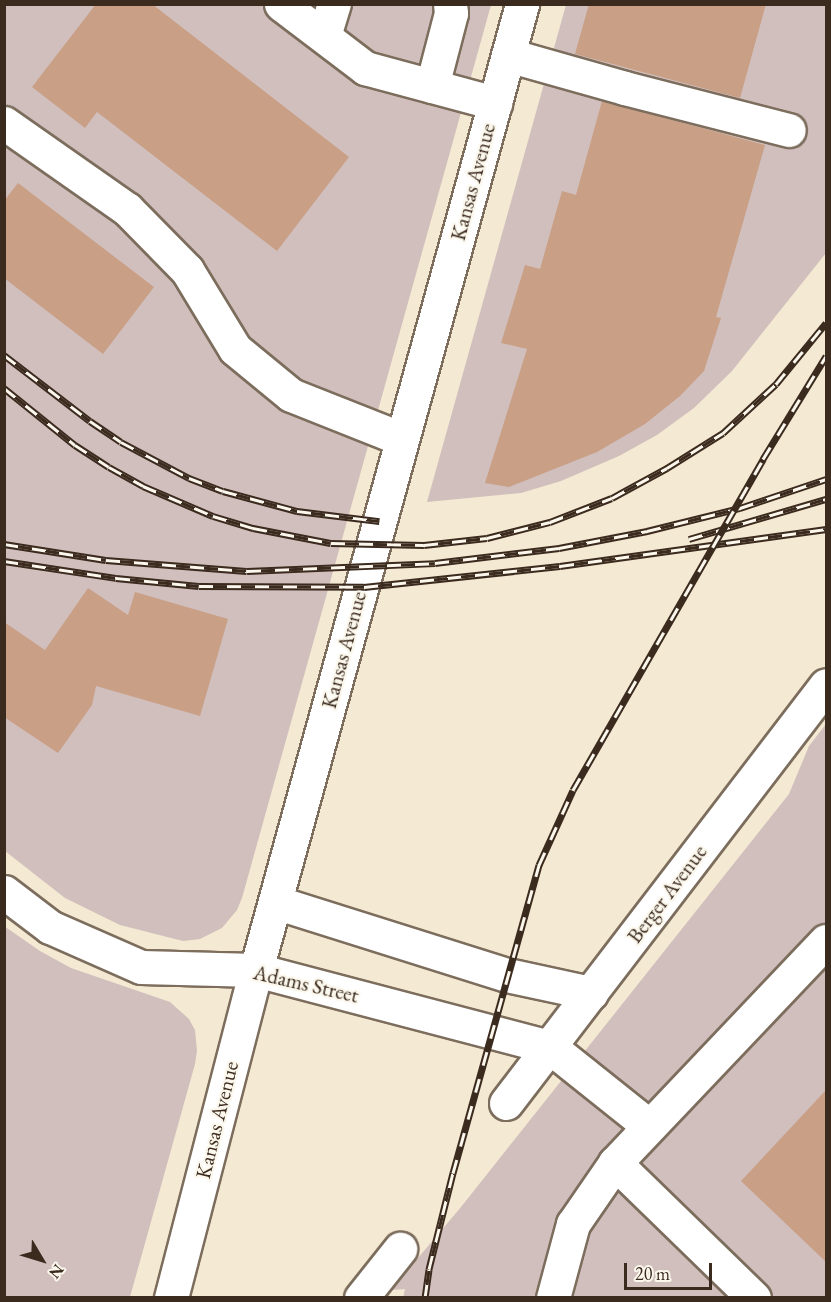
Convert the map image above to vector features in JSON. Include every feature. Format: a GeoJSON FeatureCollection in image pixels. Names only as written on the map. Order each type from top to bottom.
{"type":"FeatureCollection","features":[{"type":"Feature","properties":{"kind":"street"},"geometry":{"type":"LineString","coordinates":[[282,4],[365,68],[495,103]]}},
{"type":"Feature","properties":{"kind":"street"},"geometry":{"type":"LineString","coordinates":[[324,36],[334,4]]}},
{"type":"Feature","properties":{"kind":"street"},"geometry":{"type":"LineString","coordinates":[[432,86],[451,13],[450,4]]}},
{"type":"Feature","properties":{"kind":"street","name":"Kansas Avenue"},"geometry":{"type":"LineString","coordinates":[[171,1298],[256,970],[522,4]]}},
{"type":"Feature","properties":{"kind":"street"},"geometry":{"type":"LineString","coordinates":[[508,55],[789,130]]}},
{"type":"Feature","properties":{"kind":"street"},"geometry":{"type":"LineString","coordinates":[[4,123],[127,209],[187,270],[235,350],[291,395],[402,440]]}},
{"type":"Feature","properties":{"kind":"street","name":"Berger Avenue"},"geometry":{"type":"LineString","coordinates":[[506,1103],[826,685]]}},
{"type":"Feature","properties":{"kind":"street","name":"Adams Street"},"geometry":{"type":"LineString","coordinates":[[4,892],[50,927],[141,967],[256,970],[550,1047]]}},
{"type":"Feature","properties":{"kind":"street"},"geometry":{"type":"LineString","coordinates":[[275,902],[507,975],[591,993]]}},
{"type":"Feature","properties":{"kind":"street"},"geometry":{"type":"LineString","coordinates":[[554,1298],[573,1224],[615,1163],[826,942]]}},
{"type":"Feature","properties":{"kind":"street"},"geometry":{"type":"LineString","coordinates":[[550,1047],[649,1126]]}},
{"type":"Feature","properties":{"kind":"street"},"geometry":{"type":"LineString","coordinates":[[615,1163],[753,1298]]}},
{"type":"Feature","properties":{"kind":"street"},"geometry":{"type":"LineString","coordinates":[[362,1298],[400,1249]]}},
{"type":"Feature","properties":{"kind":"shaded area"},"geometry":{"type":"Polygon","coordinates":[[[4,5],[491,5],[242,898],[237,910],[222,928],[200,939],[183,941],[120,925],[65,898],[5,851],[4,5]]]}},
{"type":"Feature","properties":{"kind":"shaded area"},"geometry":{"type":"Polygon","coordinates":[[[566,5],[826,5],[826,253],[732,371],[694,408],[657,435],[619,456],[561,481],[521,493],[427,502],[566,5]]]}},
{"type":"Feature","properties":{"kind":"shaded area"},"geometry":{"type":"Polygon","coordinates":[[[826,724],[826,1297],[403,1298],[405,1289],[391,1290],[461,1207],[789,794],[809,746],[826,724]]]}},
{"type":"Feature","properties":{"kind":"shaded area"},"geometry":{"type":"Polygon","coordinates":[[[4,926],[40,951],[71,968],[170,1002],[189,1019],[195,1030],[197,1051],[195,1064],[130,1297],[5,1297],[4,926]]]}},
{"type":"Feature","properties":{"kind":"building"},"geometry":{"type":"Polygon","coordinates":[[[96,4],[152,4],[349,157],[277,251],[97,112],[85,128],[32,87],[96,4]]]}},
{"type":"Feature","properties":{"kind":"building"},"geometry":{"type":"Polygon","coordinates":[[[589,4],[766,4],[740,98],[575,54],[589,4]]]}},
{"type":"Feature","properties":{"kind":"building"},"geometry":{"type":"Polygon","coordinates":[[[602,101],[765,145],[716,317],[721,318],[704,371],[680,396],[645,424],[597,452],[509,487],[485,483],[527,349],[501,343],[525,265],[540,269],[562,191],[576,195],[602,101]]]}},
{"type":"Feature","properties":{"kind":"building"},"geometry":{"type":"Polygon","coordinates":[[[18,183],[154,287],[103,354],[4,278],[4,201],[18,183]]]}},
{"type":"Feature","properties":{"kind":"building"},"geometry":{"type":"Polygon","coordinates":[[[88,588],[128,615],[135,592],[228,619],[200,716],[96,686],[92,705],[58,753],[4,717],[4,622],[45,650],[88,588]]]}},
{"type":"Feature","properties":{"kind":"building"},"geometry":{"type":"Polygon","coordinates":[[[826,1090],[826,1262],[741,1181],[826,1090]]]}},
{"type":"Feature","properties":{"kind":"railway"},"geometry":{"type":"LineString","coordinates":[[4,388],[75,445],[109,467],[143,486],[213,516],[253,528],[331,543],[424,545],[487,538],[550,522],[612,498],[667,468],[723,433],[776,384],[826,323]]}},
{"type":"Feature","properties":{"kind":"railway"},"geometry":{"type":"LineString","coordinates":[[4,355],[121,442],[189,478],[223,491],[297,511],[379,521]]}},
{"type":"Feature","properties":{"kind":"railway"},"geometry":{"type":"LineString","coordinates":[[425,1298],[429,1269],[453,1173],[539,865],[573,790],[763,459],[826,356]]}},
{"type":"Feature","properties":{"kind":"railway"},"geometry":{"type":"LineString","coordinates":[[4,544],[106,560],[247,571],[435,563],[559,548],[647,531],[740,508],[826,479]]}},
{"type":"Feature","properties":{"kind":"railway"},"geometry":{"type":"LineString","coordinates":[[689,539],[826,499]]}},
{"type":"Feature","properties":{"kind":"railway"},"geometry":{"type":"LineString","coordinates":[[4,561],[116,578],[199,586],[364,587],[560,566],[826,529]]}}]}
